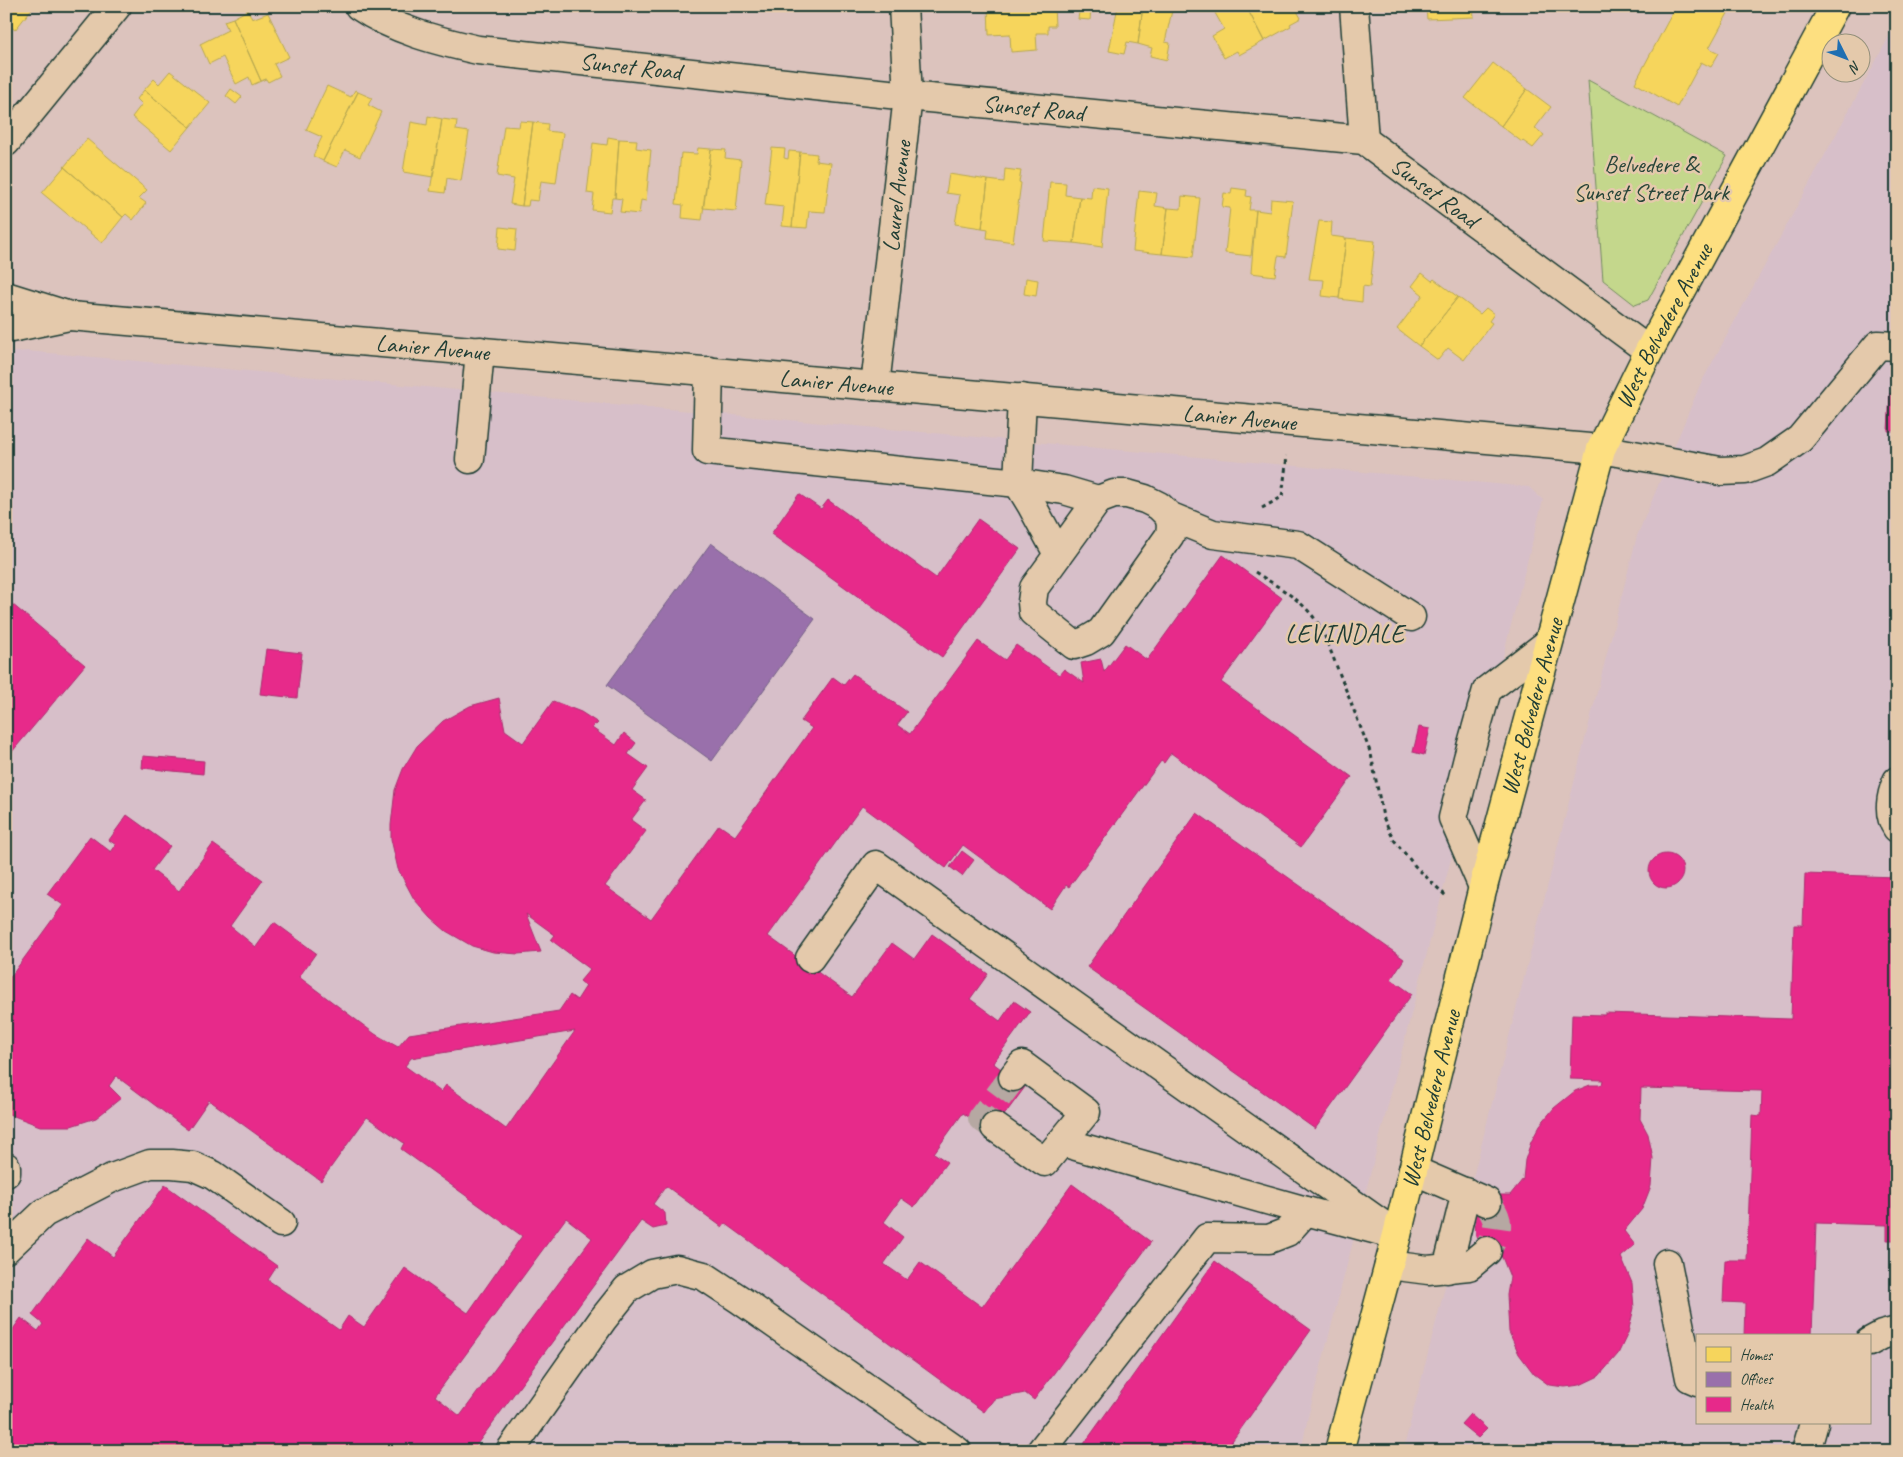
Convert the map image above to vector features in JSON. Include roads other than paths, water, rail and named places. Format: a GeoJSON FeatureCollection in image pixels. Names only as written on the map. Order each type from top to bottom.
{"type":"FeatureCollection","features":[{"type":"Feature","properties":{"kind":"main road","name":"West Belvedere Avenue"},"geometry":{"type":"LineString","coordinates":[[1340,1451],[1397,1235],[1483,886],[1601,449],[1649,351],[1835,6]]}},
{"type":"Feature","properties":{"kind":"street"},"geometry":{"type":"LineString","coordinates":[[8,137],[117,6]]}},
{"type":"Feature","properties":{"kind":"street","name":"Sunset Road"},"geometry":{"type":"LineString","coordinates":[[359,6],[398,26],[433,40],[478,50],[908,96],[1364,140],[1649,351]]}},
{"type":"Feature","properties":{"kind":"street","name":"Laurel Avenue"},"geometry":{"type":"LineString","coordinates":[[875,386],[908,96],[902,6]]}},
{"type":"Feature","properties":{"kind":"street"},"geometry":{"type":"LineString","coordinates":[[1354,6],[1364,140]]}},
{"type":"Feature","properties":{"kind":"street","name":"Lanier Avenue"},"geometry":{"type":"LineString","coordinates":[[6,296],[70,316],[1601,449],[1720,471],[1745,470],[1767,462],[1800,439],[1878,345],[1897,346]]}},
{"type":"Feature","properties":{"kind":"street","name":"Lanier Avenue"},"geometry":{"type":"LineString","coordinates":[[6,329],[70,316]]}},
{"type":"Feature","properties":{"kind":"street"},"geometry":{"type":"LineString","coordinates":[[470,459],[480,351]]}},
{"type":"Feature","properties":{"kind":"street"},"geometry":{"type":"LineString","coordinates":[[709,371],[707,451],[1018,483],[1064,490],[1098,500]]}},
{"type":"Feature","properties":{"kind":"street"},"geometry":{"type":"LineString","coordinates":[[1022,398],[1018,483],[1058,554]]}},
{"type":"Feature","properties":{"kind":"street"},"geometry":{"type":"LineString","coordinates":[[1169,516],[1171,525],[1170,535],[1101,632],[1086,642],[1074,645],[1033,612],[1034,588],[1098,500],[1114,494],[1127,494],[1145,499],[1159,506],[1169,516],[1213,534],[1298,545],[1411,618]]}},
{"type":"Feature","properties":{"kind":"street"},"geometry":{"type":"LineString","coordinates":[[1483,886],[1453,818],[1468,758],[1487,690],[1548,642]]}},
{"type":"Feature","properties":{"kind":"street"},"geometry":{"type":"LineString","coordinates":[[1897,781],[1891,794],[1892,821],[1897,828]]}},
{"type":"Feature","properties":{"kind":"street"},"geometry":{"type":"LineString","coordinates":[[810,958],[876,865],[1397,1235]]}},
{"type":"Feature","properties":{"kind":"street"},"geometry":{"type":"LineString","coordinates":[[995,1127],[1045,1162],[1086,1112],[1022,1065],[1013,1078]]}},
{"type":"Feature","properties":{"kind":"street"},"geometry":{"type":"LineString","coordinates":[[1062,1142],[1397,1235]]}},
{"type":"Feature","properties":{"kind":"street"},"geometry":{"type":"LineString","coordinates":[[1286,1156],[1306,1211]]}},
{"type":"Feature","properties":{"kind":"street"},"geometry":{"type":"LineString","coordinates":[[7,1246],[44,1213],[112,1178],[150,1164],[193,1166],[206,1172],[280,1223]]}},
{"type":"Feature","properties":{"kind":"street"},"geometry":{"type":"LineString","coordinates":[[6,1167],[6,1174]]}},
{"type":"Feature","properties":{"kind":"street"},"geometry":{"type":"LineString","coordinates":[[1413,1170],[1476,1197],[1447,1268]]}},
{"type":"Feature","properties":{"kind":"street"},"geometry":{"type":"LineString","coordinates":[[1041,1451],[1207,1238],[1269,1240],[1287,1232],[1306,1211]]}},
{"type":"Feature","properties":{"kind":"street"},"geometry":{"type":"LineString","coordinates":[[1389,1265],[1428,1270],[1469,1266],[1487,1251]]}},
{"type":"Feature","properties":{"kind":"street"},"geometry":{"type":"LineString","coordinates":[[1667,1263],[1690,1378],[1696,1381]]}},
{"type":"Feature","properties":{"kind":"street"},"geometry":{"type":"LineString","coordinates":[[510,1451],[603,1319],[627,1289],[652,1274],[677,1269],[704,1276],[957,1451]]}},
{"type":"Feature","properties":{"kind":"street"},"geometry":{"type":"LineString","coordinates":[[1870,1341],[1882,1335],[1897,1331]]}},
{"type":"Feature","properties":{"kind":"street"},"geometry":{"type":"LineString","coordinates":[[1806,1451],[1814,1424]]}},
{"type":"Feature","properties":{"kind":"tunnel"},"geometry":{"type":"LineString","coordinates":[[995,1127],[982,1118],[1013,1077]]}},
{"type":"Feature","properties":{"kind":"tunnel"},"geometry":{"type":"LineString","coordinates":[[1487,1202],[1497,1221],[1496,1231],[1487,1251]]}},
{"type":"Feature","properties":{"kind":"district","name":"LEVINDALE"},"geometry":{"type":"Point","coordinates":[1345,634]}},
{"type":"Feature","properties":{"kind":"park label","name":"Belvedere & Sunset Street Park"},"geometry":{"type":"Point","coordinates":[1651,178]}}]}
